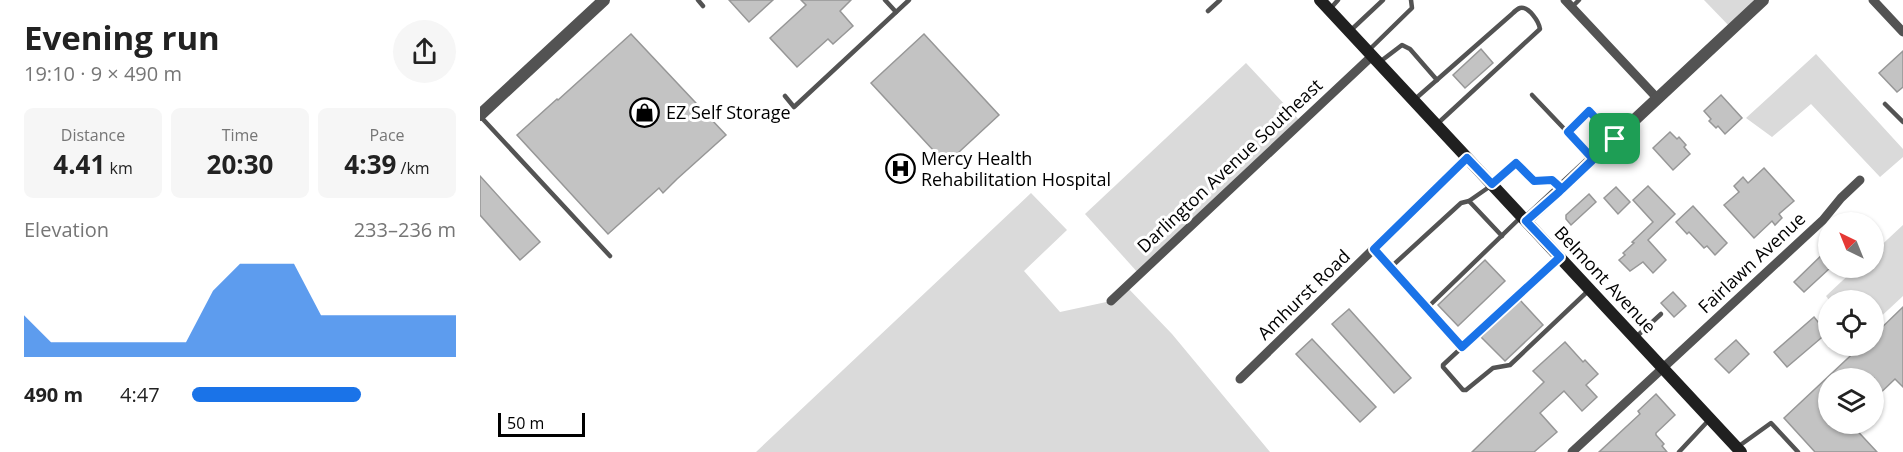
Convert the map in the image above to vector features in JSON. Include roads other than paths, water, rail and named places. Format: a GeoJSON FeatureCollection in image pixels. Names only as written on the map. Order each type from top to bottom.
{"type":"FeatureCollection","features":[{"type":"Feature","properties":{"kind":"main road","name":"Belmont Avenue"},"geometry":{"type":"LineString","coordinates":[[1325,5],[1738,450]]}},
{"type":"Feature","properties":{"kind":"street"},"geometry":{"type":"LineString","coordinates":[[480,116],[604,0]]}},
{"type":"Feature","properties":{"kind":"street"},"geometry":{"type":"LineString","coordinates":[[1524,219],[1562,189],[1763,0]]}},
{"type":"Feature","properties":{"kind":"street"},"geometry":{"type":"LineString","coordinates":[[1873,0],[1903,32]]}},
{"type":"Feature","properties":{"kind":"street"},"geometry":{"type":"LineString","coordinates":[[1572,2],[1658,98]]}},
{"type":"Feature","properties":{"kind":"street","name":"Darlington Avenue Southeast"},"geometry":{"type":"LineString","coordinates":[[1111,301],[1373,57]]}},
{"type":"Feature","properties":{"kind":"street","name":"Amhurst Road"},"geometry":{"type":"LineString","coordinates":[[1240,379],[1467,158]]}},
{"type":"Feature","properties":{"kind":"street","name":"Fairlawn Avenue"},"geometry":{"type":"LineString","coordinates":[[1572,452],[1822,220],[1860,180]]}},
{"type":"Feature","properties":{"kind":"lane"},"geometry":{"type":"LineString","coordinates":[[698,0],[704,6]]}},
{"type":"Feature","properties":{"kind":"lane"},"geometry":{"type":"LineString","coordinates":[[885,0],[896,12]]}},
{"type":"Feature","properties":{"kind":"lane"},"geometry":{"type":"LineString","coordinates":[[785,96],[794,107],[909,0]]}},
{"type":"Feature","properties":{"kind":"lane"},"geometry":{"type":"LineString","coordinates":[[1208,11],[1220,0]]}},
{"type":"Feature","properties":{"kind":"lane"},"geometry":{"type":"LineString","coordinates":[[1325,5],[1338,0]]}},
{"type":"Feature","properties":{"kind":"lane"},"geometry":{"type":"LineString","coordinates":[[1349,32],[1383,0]]}},
{"type":"Feature","properties":{"kind":"lane"},"geometry":{"type":"LineString","coordinates":[[1373,57],[1412,8],[1411,0]]}},
{"type":"Feature","properties":{"kind":"lane"},"geometry":{"type":"LineString","coordinates":[[1413,100],[1520,8],[1525,9],[1539,22],[1540,29],[1436,125]]}},
{"type":"Feature","properties":{"kind":"lane"},"geometry":{"type":"LineString","coordinates":[[1373,57],[1402,45],[1410,49],[1437,80]]}},
{"type":"Feature","properties":{"kind":"lane"},"geometry":{"type":"LineString","coordinates":[[1532,95],[1593,159]]}},
{"type":"Feature","properties":{"kind":"lane"},"geometry":{"type":"LineString","coordinates":[[1885,104],[1903,122]]}},
{"type":"Feature","properties":{"kind":"lane"},"geometry":{"type":"LineString","coordinates":[[1568,132],[1589,111],[1615,139]]}},
{"type":"Feature","properties":{"kind":"lane"},"geometry":{"type":"LineString","coordinates":[[480,116],[610,256]]}},
{"type":"Feature","properties":{"kind":"lane"},"geometry":{"type":"LineString","coordinates":[[1391,267],[1461,203],[1469,201],[1516,163],[1534,181],[1552,180],[1562,189]]}},
{"type":"Feature","properties":{"kind":"lane"},"geometry":{"type":"LineString","coordinates":[[1469,201],[1502,236]]}},
{"type":"Feature","properties":{"kind":"lane"},"geometry":{"type":"LineString","coordinates":[[1427,308],[1502,236],[1524,219]]}},
{"type":"Feature","properties":{"kind":"lane"},"geometry":{"type":"LineString","coordinates":[[1374,249],[1462,347]]}},
{"type":"Feature","properties":{"kind":"lane"},"geometry":{"type":"LineString","coordinates":[[1560,257],[1443,365],[1463,390],[1493,368],[1510,365],[1590,290]]}},
{"type":"Feature","properties":{"kind":"lane"},"geometry":{"type":"LineString","coordinates":[[1635,338],[1661,314]]}},
{"type":"Feature","properties":{"kind":"lane"},"geometry":{"type":"LineString","coordinates":[[1679,452],[1710,419]]}},
{"type":"Feature","properties":{"kind":"lane"},"geometry":{"type":"LineString","coordinates":[[1738,450],[1771,423],[1798,452]]}},
{"type":"Feature","properties":{"kind":"place","name":"EZ Self Storage"},"geometry":{"type":"Point","coordinates":[645,113]}},
{"type":"Feature","properties":{"kind":"place","name":"Mercy Health Rehabilitation Hospital"},"geometry":{"type":"Point","coordinates":[900,169]}}]}
